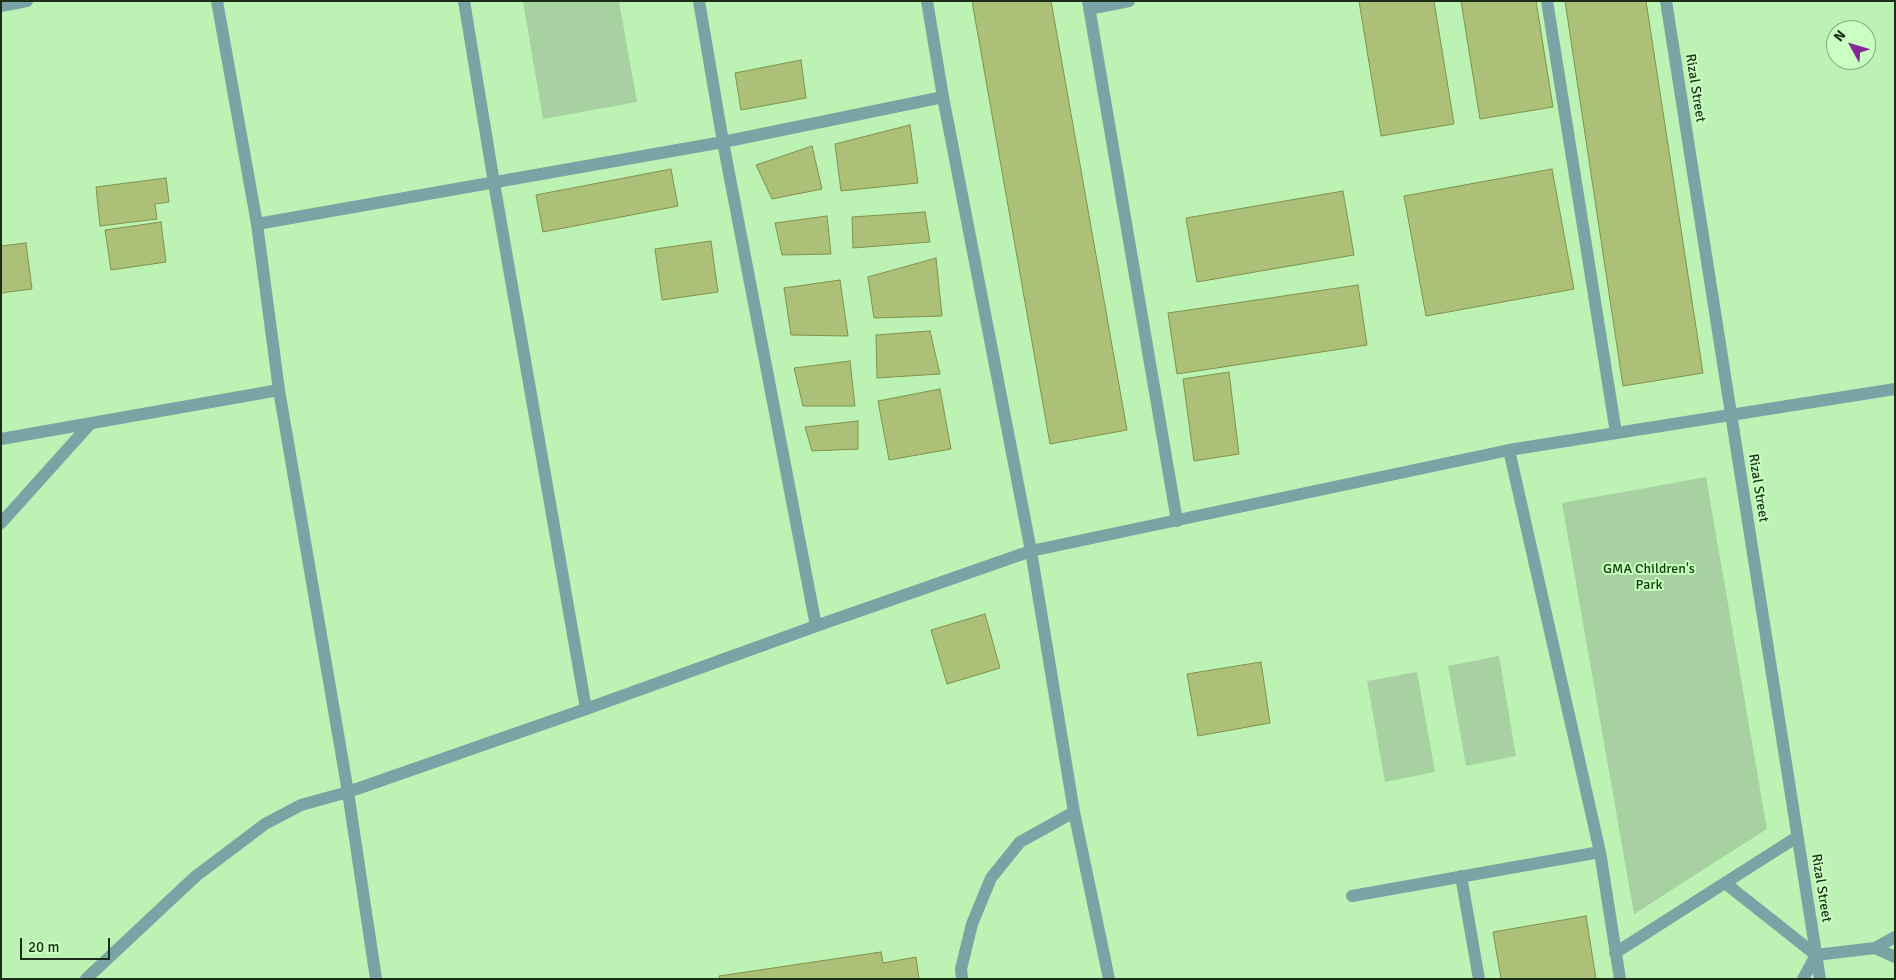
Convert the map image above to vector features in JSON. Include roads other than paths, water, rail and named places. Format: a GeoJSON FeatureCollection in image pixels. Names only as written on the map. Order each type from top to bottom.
{"type":"FeatureCollection","features":[{"type":"Feature","properties":{"kind":"street"},"geometry":{"type":"LineString","coordinates":[[1,6],[27,1]]}},
{"type":"Feature","properties":{"kind":"street"},"geometry":{"type":"LineString","coordinates":[[216,1],[257,224],[278,390],[348,792],[376,979]]}},
{"type":"Feature","properties":{"kind":"street"},"geometry":{"type":"LineString","coordinates":[[464,1],[586,709]]}},
{"type":"Feature","properties":{"kind":"street"},"geometry":{"type":"LineString","coordinates":[[698,1],[723,142],[816,626]]}},
{"type":"Feature","properties":{"kind":"street"},"geometry":{"type":"LineString","coordinates":[[927,1],[943,97],[1031,551],[1074,812],[1109,979]]}},
{"type":"Feature","properties":{"kind":"street"},"geometry":{"type":"LineString","coordinates":[[1129,1],[1089,5],[1177,520]]}},
{"type":"Feature","properties":{"kind":"street"},"geometry":{"type":"LineString","coordinates":[[1547,1],[1616,433]]}},
{"type":"Feature","properties":{"kind":"street","name":"Rizal Street"},"geometry":{"type":"LineString","coordinates":[[1666,1],[1820,979]]}},
{"type":"Feature","properties":{"kind":"street"},"geometry":{"type":"LineString","coordinates":[[257,224],[723,142],[943,97]]}},
{"type":"Feature","properties":{"kind":"street"},"geometry":{"type":"LineString","coordinates":[[86,979],[196,876],[265,824],[301,805],[348,792],[1031,551],[1509,450],[1895,389]]}},
{"type":"Feature","properties":{"kind":"street"},"geometry":{"type":"LineString","coordinates":[[1,439],[278,390]]}},
{"type":"Feature","properties":{"kind":"street"},"geometry":{"type":"LineString","coordinates":[[1,523],[91,423]]}},
{"type":"Feature","properties":{"kind":"street"},"geometry":{"type":"LineString","coordinates":[[1509,450],[1600,852],[1620,979]]}},
{"type":"Feature","properties":{"kind":"street"},"geometry":{"type":"LineString","coordinates":[[962,979],[961,969],[972,924],[992,878],[1020,842],[1074,812]]}},
{"type":"Feature","properties":{"kind":"street"},"geometry":{"type":"LineString","coordinates":[[1616,953],[1797,837]]}},
{"type":"Feature","properties":{"kind":"street"},"geometry":{"type":"LineString","coordinates":[[1352,896],[1600,852]]}},
{"type":"Feature","properties":{"kind":"street"},"geometry":{"type":"LineString","coordinates":[[1461,876],[1479,979]]}},
{"type":"Feature","properties":{"kind":"street"},"geometry":{"type":"LineString","coordinates":[[1725,883],[1816,955],[1876,948],[1895,937]]}},
{"type":"Feature","properties":{"kind":"street"},"geometry":{"type":"LineString","coordinates":[[1876,948],[1895,957]]}},
{"type":"Feature","properties":{"kind":"street"},"geometry":{"type":"LineString","coordinates":[[1803,979],[1816,955]]}},
{"type":"Feature","properties":{"kind":"park label","name":"GMA Children's Park"},"geometry":{"type":"Point","coordinates":[1649,578]}}]}
